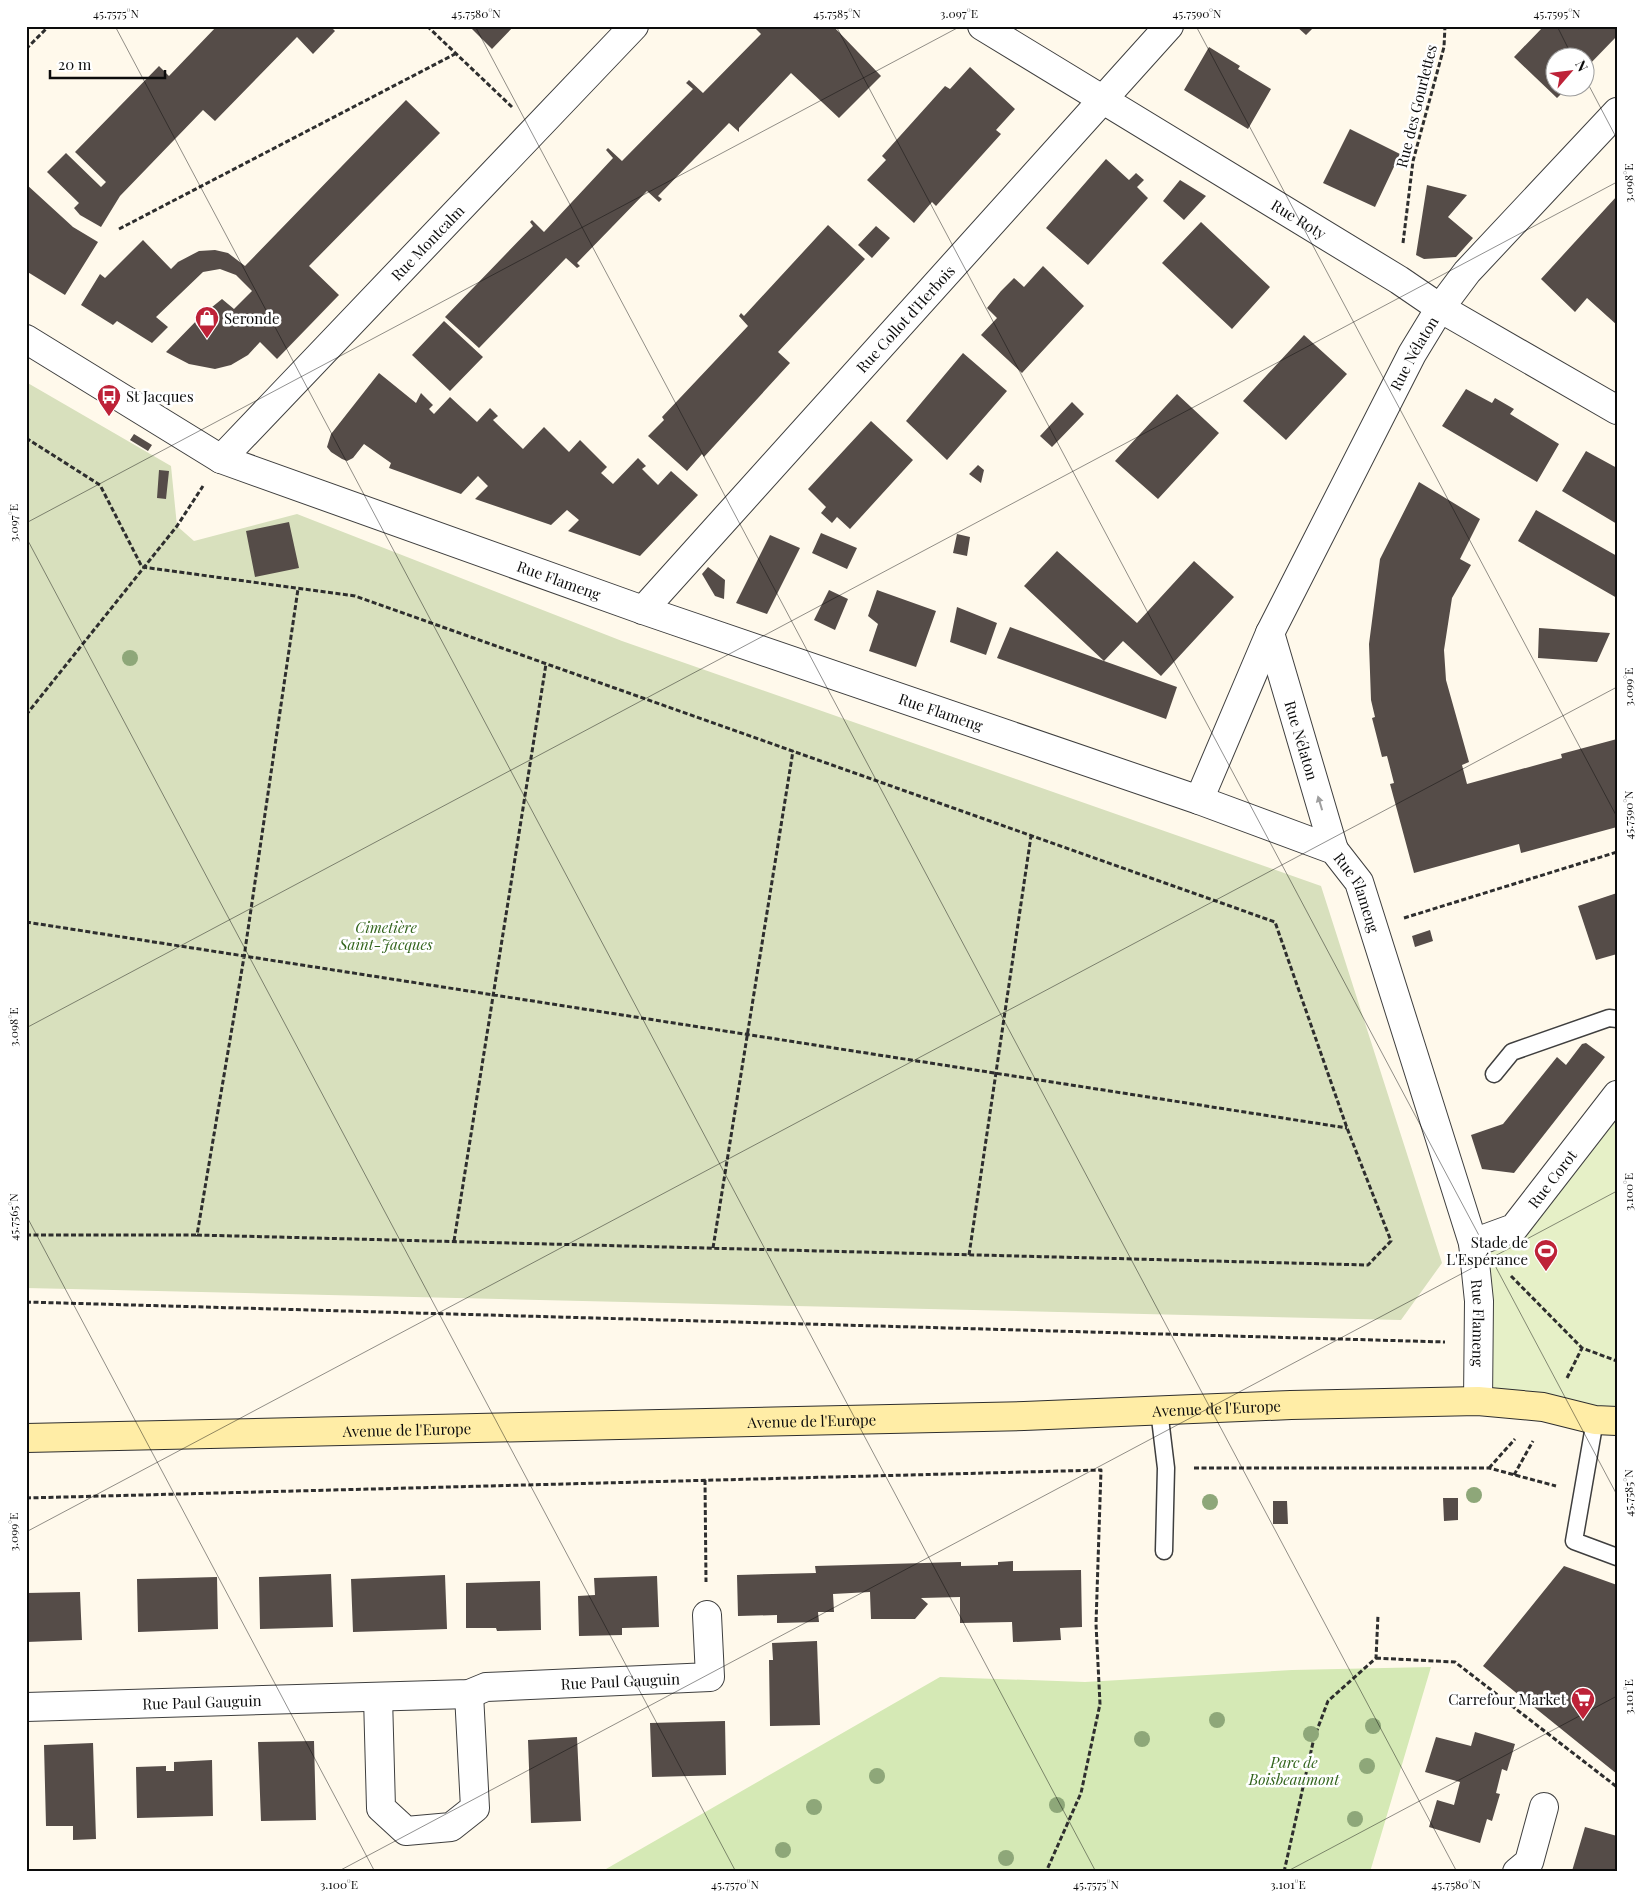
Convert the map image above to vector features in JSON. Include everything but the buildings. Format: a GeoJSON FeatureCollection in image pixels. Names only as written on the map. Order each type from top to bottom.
{"type":"FeatureCollection","features":[{"type":"Feature","properties":{"kind":"main road","name":"Avenue de l'Europe"},"geometry":{"type":"LineString","coordinates":[[26,1438],[877,1420],[1478,1401],[1543,1407],[1610,1425]]}},
{"type":"Feature","properties":{"kind":"street","name":"Rue Montcalm"},"geometry":{"type":"LineString","coordinates":[[221,459],[634,26]]}},
{"type":"Feature","properties":{"kind":"street","name":"Rue Roty"},"geometry":{"type":"LineString","coordinates":[[982,26],[1399,280],[1440,308],[1617,410]]}},
{"type":"Feature","properties":{"kind":"street","name":"Rue Collot d'Herbois"},"geometry":{"type":"LineString","coordinates":[[643,610],[1169,26]]}},
{"type":"Feature","properties":{"kind":"street","name":"Rue Nélaton"},"geometry":{"type":"LineString","coordinates":[[1199,800],[1270,633],[1412,354],[1440,308],[1467,272],[1617,112]]}},
{"type":"Feature","properties":{"kind":"street","name":"Rue Flameng"},"geometry":{"type":"LineString","coordinates":[[26,339],[221,459],[643,610],[1199,800],[1334,850],[1359,882],[1473,1243],[1479,1301],[1478,1401]]}},
{"type":"Feature","properties":{"kind":"street","name":"Rue Nélaton"},"geometry":{"type":"LineString","coordinates":[[1270,633],[1334,850]]}},
{"type":"Feature","properties":{"kind":"street","name":"Rue Corot"},"geometry":{"type":"LineString","coordinates":[[1473,1243],[1514,1228],[1617,1096]]}},
{"type":"Feature","properties":{"kind":"street","name":"Rue Paul Gauguin"},"geometry":{"type":"LineString","coordinates":[[26,1707],[469,1694],[486,1687],[710,1677],[707,1615]]}},
{"type":"Feature","properties":{"kind":"street"},"geometry":{"type":"LineString","coordinates":[[378,1697],[381,1808],[406,1831],[451,1827],[475,1808],[469,1694]]}},
{"type":"Feature","properties":{"kind":"street"},"geometry":{"type":"LineString","coordinates":[[1517,1872],[1529,1862],[1544,1808]]}},
{"type":"Feature","properties":{"kind":"lane"},"geometry":{"type":"LineString","coordinates":[[1494,1074],[1512,1052],[1609,1018],[1617,1019]]}},
{"type":"Feature","properties":{"kind":"lane"},"geometry":{"type":"LineString","coordinates":[[1160,1410],[1166,1468],[1164,1551]]}},
{"type":"Feature","properties":{"kind":"lane"},"geometry":{"type":"LineString","coordinates":[[1610,1425],[1574,1541],[1617,1557]]}},
{"type":"Feature","properties":{"kind":"path"},"geometry":{"type":"LineString","coordinates":[[26,49],[49,26]]}},
{"type":"Feature","properties":{"kind":"path"},"geometry":{"type":"LineString","coordinates":[[427,26],[536,130]]}},
{"type":"Feature","properties":{"kind":"path","name":"Rue des Gourlettes"},"geometry":{"type":"LineString","coordinates":[[1399,280],[1413,161],[1444,47],[1445,26]]}},
{"type":"Feature","properties":{"kind":"path"},"geometry":{"type":"LineString","coordinates":[[119,229],[455,54]]}},
{"type":"Feature","properties":{"kind":"path"},"geometry":{"type":"LineString","coordinates":[[26,438],[100,485],[142,567]]}},
{"type":"Feature","properties":{"kind":"path"},"geometry":{"type":"LineString","coordinates":[[26,715],[142,567],[177,526],[221,459]]}},
{"type":"Feature","properties":{"kind":"path"},"geometry":{"type":"LineString","coordinates":[[26,1235],[197,1235],[1368,1265],[1391,1241],[1347,1128],[1276,922],[355,596],[142,567]]}},
{"type":"Feature","properties":{"kind":"path"},"geometry":{"type":"LineString","coordinates":[[197,1235],[244,957],[298,589]]}},
{"type":"Feature","properties":{"kind":"path"},"geometry":{"type":"LineString","coordinates":[[454,1241],[546,664]]}},
{"type":"Feature","properties":{"kind":"path"},"geometry":{"type":"LineString","coordinates":[[713,1248],[793,751]]}},
{"type":"Feature","properties":{"kind":"path"},"geometry":{"type":"LineString","coordinates":[[969,1255],[1031,836]]}},
{"type":"Feature","properties":{"kind":"path"},"geometry":{"type":"LineString","coordinates":[[1373,928],[1617,852]]}},
{"type":"Feature","properties":{"kind":"path"},"geometry":{"type":"LineString","coordinates":[[26,922],[1347,1128]]}},
{"type":"Feature","properties":{"kind":"path"},"geometry":{"type":"LineString","coordinates":[[1473,1243],[1524,1287],[1582,1348],[1617,1362]]}},
{"type":"Feature","properties":{"kind":"path"},"geometry":{"type":"LineString","coordinates":[[26,1302],[1478,1343]]}},
{"type":"Feature","properties":{"kind":"path"},"geometry":{"type":"LineString","coordinates":[[1166,1468],[1489,1468]]}},
{"type":"Feature","properties":{"kind":"path"},"geometry":{"type":"LineString","coordinates":[[26,1498],[1101,1470],[1096,1624],[1100,1704],[1080,1793],[1046,1872]]}},
{"type":"Feature","properties":{"kind":"path"},"geometry":{"type":"LineString","coordinates":[[705,1480],[707,1615]]}},
{"type":"Feature","properties":{"kind":"path"},"geometry":{"type":"LineString","coordinates":[[1376,1658],[1378,1615]]}},
{"type":"Feature","properties":{"kind":"path"},"geometry":{"type":"LineString","coordinates":[[1284,1872],[1312,1747],[1328,1701],[1376,1658],[1455,1662],[1617,1787]]}},
{"type":"Feature","properties":{"kind":"green space","name":"Cimetière Saint-Jacques"},"geometry":{"type":"Polygon","coordinates":[[[26,382],[171,466],[177,526],[194,541],[297,514],[622,641],[1321,886],[1442,1263],[1401,1320],[26,1288],[26,382]]]}},
{"type":"Feature","properties":{"kind":"green space","name":"Stade de L'Espérance"},"geometry":{"type":"Polygon","coordinates":[[[1617,1095],[1617,1428],[1478,1401],[1473,1243],[1514,1228],[1617,1095]]]}},
{"type":"Feature","properties":{"kind":"green space","name":"Parc de Boisbeaumont"},"geometry":{"type":"Polygon","coordinates":[[[1431,1667],[1370,1872],[606,1872],[606,1869],[940,1677],[1085,1682],[1292,1670],[1431,1667]]]}},
{"type":"Feature","properties":{"kind":"place","name":"Seronde"},"geometry":{"type":"Point","coordinates":[207,339]}},
{"type":"Feature","properties":{"kind":"place","name":"St Jacques"},"geometry":{"type":"Point","coordinates":[109,417]}},
{"type":"Feature","properties":{"kind":"place","name":"Stade de L'Espérance"},"geometry":{"type":"Point","coordinates":[1546,1272]}},
{"type":"Feature","properties":{"kind":"place","name":"Carrefour Market"},"geometry":{"type":"Point","coordinates":[1583,1720]}}]}
